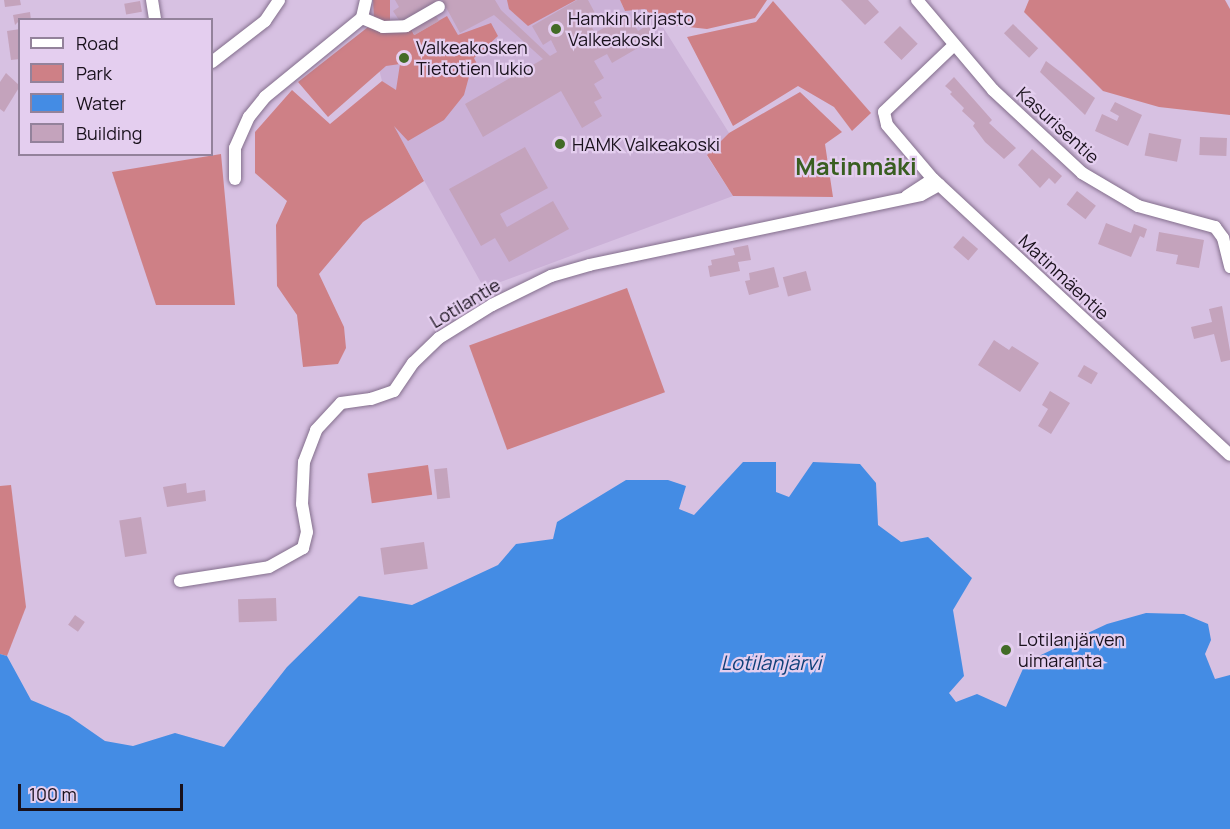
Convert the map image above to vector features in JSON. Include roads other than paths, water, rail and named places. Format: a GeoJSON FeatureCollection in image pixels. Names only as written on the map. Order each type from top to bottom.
{"type":"FeatureCollection","features":[{"type":"Feature","properties":{"kind":"street"},"geometry":{"type":"LineString","coordinates":[[152,0],[154,18]]}},
{"type":"Feature","properties":{"kind":"street"},"geometry":{"type":"LineString","coordinates":[[213,61],[265,21],[279,0]]}},
{"type":"Feature","properties":{"kind":"street"},"geometry":{"type":"LineString","coordinates":[[236,179],[235,148],[249,117],[265,97],[362,18],[366,0]]}},
{"type":"Feature","properties":{"kind":"street","name":"Kasurisentie"},"geometry":{"type":"LineString","coordinates":[[916,0],[952,47],[993,90],[1099,186],[1138,206],[1210,225],[1223,238],[1230,267]]}},
{"type":"Feature","properties":{"kind":"street"},"geometry":{"type":"LineString","coordinates":[[362,18],[382,27],[406,26],[439,7]]}},
{"type":"Feature","properties":{"kind":"street","name":"Matinmäentie"},"geometry":{"type":"LineString","coordinates":[[952,47],[882,118],[936,182],[1230,455]]}},
{"type":"Feature","properties":{"kind":"street","name":"Lotilantie"},"geometry":{"type":"LineString","coordinates":[[180,581],[269,567],[303,548],[307,532],[302,504],[304,462],[316,430],[341,403],[371,399],[394,391],[413,363],[439,338],[492,305],[551,276],[589,265],[932,192],[936,182]]}},
{"type":"Feature","properties":{"kind":"water","name":"Lotilanjärvi"},"geometry":{"type":"Polygon","coordinates":[[[743,462],[776,462],[776,492],[789,497],[813,462],[860,464],[876,483],[878,525],[901,542],[928,537],[972,578],[953,610],[964,676],[949,693],[956,702],[977,694],[1006,707],[1026,662],[1107,624],[1146,613],[1184,614],[1208,624],[1211,640],[1205,654],[1215,679],[1230,675],[1230,829],[0,829],[0,654],[7,656],[31,700],[69,716],[105,741],[133,746],[175,733],[224,747],[287,667],[359,596],[412,605],[498,565],[516,544],[553,539],[557,522],[626,480],[668,480],[686,486],[679,509],[694,515],[743,462]]]}},
{"type":"Feature","properties":{"kind":"place","name":"Hamkin kirjasto Valkeakoski"},"geometry":{"type":"Point","coordinates":[556,29]}},
{"type":"Feature","properties":{"kind":"place","name":"Valkeakosken Tietotien lukio"},"geometry":{"type":"Point","coordinates":[404,58]}},
{"type":"Feature","properties":{"kind":"place","name":"HAMK Valkeakoski"},"geometry":{"type":"Point","coordinates":[560,144]}},
{"type":"Feature","properties":{"kind":"place","name":"Lotilanjärven uimaranta"},"geometry":{"type":"Point","coordinates":[1006,650]}},
{"type":"Feature","properties":{"kind":"district","name":"Matinmäki"},"geometry":{"type":"Point","coordinates":[856,166]}}]}
